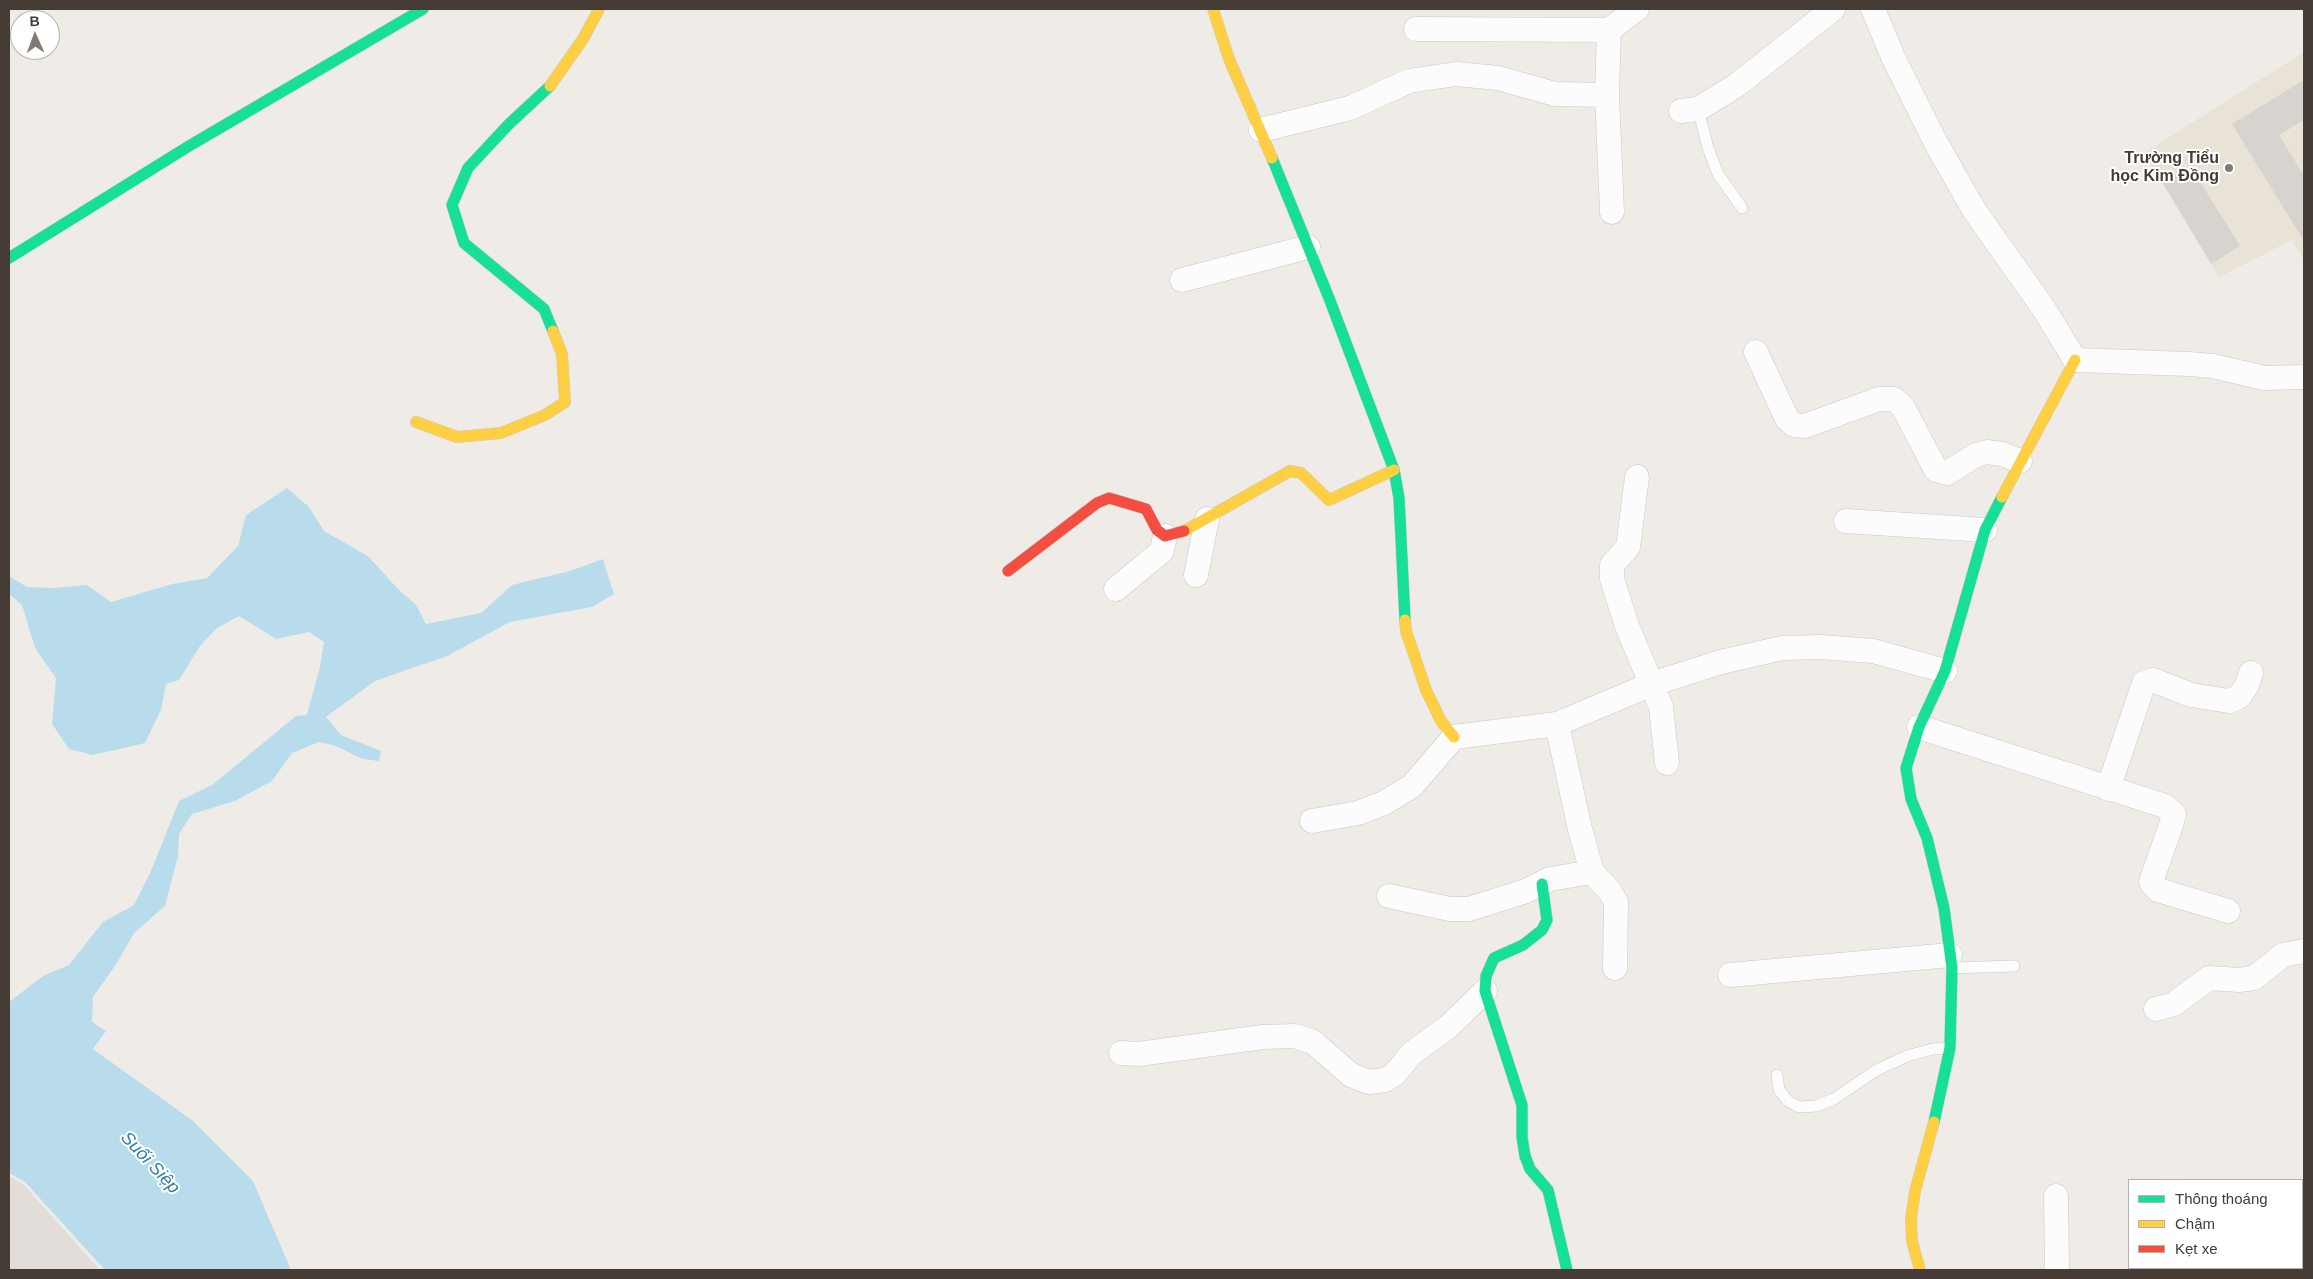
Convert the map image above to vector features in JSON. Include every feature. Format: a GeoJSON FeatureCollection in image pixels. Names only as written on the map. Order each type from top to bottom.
{"type":"FeatureCollection","features":[{"type":"Feature","properties":{"kind":"street"},"geometry":{"type":"LineString","coordinates":[[9,258],[189,146],[423,9]]}},
{"type":"Feature","properties":{"kind":"street"},"geometry":{"type":"LineString","coordinates":[[416,422],[457,437],[501,434],[545,415],[565,402],[562,354],[544,309],[464,243],[452,205],[468,168],[509,124],[551,86],[583,39],[599,9]]}},
{"type":"Feature","properties":{"kind":"street"},"geometry":{"type":"LineString","coordinates":[[1213,9],[1229,59],[1261,130],[1308,246],[1394,470],[1399,498],[1400,549],[1406,631],[1426,690],[1441,721],[1454,737]]}},
{"type":"Feature","properties":{"kind":"street"},"geometry":{"type":"LineString","coordinates":[[1416,29],[1609,30],[1637,9]]}},
{"type":"Feature","properties":{"kind":"street"},"geometry":{"type":"LineString","coordinates":[[1689,110],[1737,85],[1833,9]]}},
{"type":"Feature","properties":{"kind":"street"},"geometry":{"type":"LineString","coordinates":[[1873,9],[1893,57],[1936,143],[1974,210],[2044,309],[2075,360]]}},
{"type":"Feature","properties":{"kind":"street"},"geometry":{"type":"LineString","coordinates":[[1609,30],[1607,95],[1612,212]]}},
{"type":"Feature","properties":{"kind":"street"},"geometry":{"type":"LineString","coordinates":[[1261,130],[1350,108],[1409,81],[1456,74],[1498,78],[1555,94],[1607,95]]}},
{"type":"Feature","properties":{"kind":"street"},"geometry":{"type":"LineString","coordinates":[[1182,280],[1308,246]]}},
{"type":"Feature","properties":{"kind":"street"},"geometry":{"type":"LineString","coordinates":[[1756,352],[1787,419],[1794,425],[1805,426],[1878,399],[1894,399],[1903,406],[1936,470],[1947,473],[1976,455],[1987,452],[2002,454],[2020,461]]}},
{"type":"Feature","properties":{"kind":"street"},"geometry":{"type":"LineString","coordinates":[[2075,360],[2189,364],[2213,366],[2264,378],[2304,378]]}},
{"type":"Feature","properties":{"kind":"street"},"geometry":{"type":"LineString","coordinates":[[1920,1270],[1912,1241],[1911,1219],[1915,1191],[1941,1098],[1950,1048],[1951,962],[1944,908],[1927,838],[1911,799],[1906,768],[1919,727],[1945,671],[1985,530],[2075,360]]}},
{"type":"Feature","properties":{"kind":"street"},"geometry":{"type":"LineString","coordinates":[[1008,571],[1097,503],[1109,498],[1117,502],[1134,504],[1146,509],[1157,530],[1165,536],[1178,534],[1278,476],[1290,472],[1301,473],[1329,500],[1394,470]]}},
{"type":"Feature","properties":{"kind":"street"},"geometry":{"type":"LineString","coordinates":[[1637,477],[1628,546],[1612,565],[1612,579],[1627,626],[1661,707],[1667,763]]}},
{"type":"Feature","properties":{"kind":"street"},"geometry":{"type":"LineString","coordinates":[[1196,575],[1207,518]]}},
{"type":"Feature","properties":{"kind":"street"},"geometry":{"type":"LineString","coordinates":[[1846,521],[1985,530]]}},
{"type":"Feature","properties":{"kind":"street"},"geometry":{"type":"LineString","coordinates":[[1116,589],[1162,551],[1165,536]]}},
{"type":"Feature","properties":{"kind":"street"},"geometry":{"type":"LineString","coordinates":[[1312,822],[1358,812],[1384,803],[1412,786],[1454,737],[1557,724],[1652,684],[1722,662],[1782,648],[1820,647],[1873,651],[1945,671]]}},
{"type":"Feature","properties":{"kind":"street"},"geometry":{"type":"LineString","coordinates":[[2108,789],[2144,683],[2153,680],[2191,695],[2228,701],[2239,697],[2247,686],[2251,673]]}},
{"type":"Feature","properties":{"kind":"street"},"geometry":{"type":"LineString","coordinates":[[1557,724],[1579,826],[1592,872],[1609,890],[1616,902],[1615,968]]}},
{"type":"Feature","properties":{"kind":"street"},"geometry":{"type":"LineString","coordinates":[[1919,727],[2165,806],[2174,814],[2151,882],[2158,890],[2228,912]]}},
{"type":"Feature","properties":{"kind":"street"},"geometry":{"type":"LineString","coordinates":[[1389,896],[1450,909],[1469,908],[1526,892],[1550,879],[1592,872]]}},
{"type":"Feature","properties":{"kind":"street"},"geometry":{"type":"LineString","coordinates":[[1542,884],[1547,920],[1542,930],[1522,945],[1494,958],[1486,976],[1485,991],[1522,1105],[1522,1137],[1525,1156],[1530,1168],[1548,1190],[1568,1270]]}},
{"type":"Feature","properties":{"kind":"street"},"geometry":{"type":"LineString","coordinates":[[2156,1009],[2180,1000],[2209,978],[2239,980],[2254,978],[2283,955],[2304,951]]}},
{"type":"Feature","properties":{"kind":"street"},"geometry":{"type":"LineString","coordinates":[[1730,976],[1951,962]]}},
{"type":"Feature","properties":{"kind":"street"},"geometry":{"type":"LineString","coordinates":[[1121,1053],[1139,1054],[1263,1037],[1295,1036],[1313,1042],[1351,1075],[1369,1082],[1385,1080],[1395,1074],[1411,1054],[1448,1027],[1485,991]]}},
{"type":"Feature","properties":{"kind":"street"},"geometry":{"type":"LineString","coordinates":[[2056,1196],[2057,1270]]}},
{"type":"Feature","properties":{"kind":"lane"},"geometry":{"type":"LineString","coordinates":[[1689,110],[1708,148],[1718,174],[1742,208]]}},
{"type":"Feature","properties":{"kind":"lane"},"geometry":{"type":"LineString","coordinates":[[1951,962],[2014,966]]}},
{"type":"Feature","properties":{"kind":"lane"},"geometry":{"type":"LineString","coordinates":[[1778,1075],[1779,1090],[1788,1101],[1799,1107],[1816,1106],[1834,1099],[1875,1071],[1907,1056],[1933,1049],[1950,1048]]}},
{"type":"Feature","properties":{"kind":"shaded area","name":"Trường Tiểu học Kim Đồng"},"geometry":{"type":"Polygon","coordinates":[[[2304,52],[2304,261],[2292,240],[2219,277],[2144,153],[2304,52]]]}},
{"type":"Feature","properties":{"kind":"shaded area"},"geometry":{"type":"Polygon","coordinates":[[[9,1176],[23,1184],[100,1270],[9,1270],[9,1176]]]}},
{"type":"Feature","properties":{"kind":"water","name":"Suối Siệp"},"geometry":{"type":"Polygon","coordinates":[[[287,488],[309,507],[324,531],[368,556],[398,589],[416,605],[426,624],[481,613],[512,585],[570,571],[603,559],[614,594],[592,607],[510,622],[447,656],[375,681],[326,717],[341,735],[381,751],[379,761],[363,759],[333,745],[319,742],[292,753],[272,781],[235,801],[192,814],[179,834],[178,856],[165,906],[134,933],[117,963],[93,997],[92,1022],[106,1031],[93,1049],[192,1120],[253,1181],[291,1270],[105,1270],[25,1182],[9,1173],[9,1002],[43,976],[69,965],[103,922],[134,905],[151,871],[179,801],[212,785],[296,716],[307,715],[320,667],[324,642],[309,632],[276,639],[239,616],[217,628],[200,646],[179,680],[166,684],[161,710],[145,743],[93,755],[69,749],[52,724],[56,678],[35,648],[22,605],[9,594],[9,576],[27,587],[53,588],[87,585],[111,602],[172,584],[207,578],[238,546],[246,515],[287,488]]]}},
{"type":"Feature","properties":{"kind":"building"},"geometry":{"type":"Polygon","coordinates":[[[2304,80],[2304,120],[2279,135],[2304,176],[2304,241],[2232,124],[2304,80]]]}},
{"type":"Feature","properties":{"kind":"building"},"geometry":{"type":"Polygon","coordinates":[[[2190,166],[2240,246],[2211,264],[2163,183],[2190,166]]]}},
{"type":"Feature","properties":{"kind":"traffic: fast"},"geometry":{"type":"LineString","coordinates":[[9,258],[189,146],[423,9]]}},
{"type":"Feature","properties":{"kind":"traffic: fast"},"geometry":{"type":"LineString","coordinates":[[550,86],[509,124],[468,168],[452,205],[464,243],[544,309],[553,331]]}},
{"type":"Feature","properties":{"kind":"traffic: fast"},"geometry":{"type":"LineString","coordinates":[[1272,158],[1329,298],[1394,470],[1399,498],[1405,620]]}},
{"type":"Feature","properties":{"kind":"traffic: fast"},"geometry":{"type":"LineString","coordinates":[[1934,1122],[1950,1048],[1952,968],[1944,908],[1927,838],[1911,799],[1906,768],[1919,727],[1945,671],[1985,530],[2002,497]]}},
{"type":"Feature","properties":{"kind":"traffic: fast"},"geometry":{"type":"LineString","coordinates":[[1542,884],[1547,920],[1542,930],[1523,945],[1494,958],[1486,976],[1485,991],[1522,1105],[1522,1137],[1525,1156],[1530,1169],[1548,1190],[1567,1270]]}},
{"type":"Feature","properties":{"kind":"traffic: slow"},"geometry":{"type":"LineString","coordinates":[[550,86],[583,39],[599,9]]}},
{"type":"Feature","properties":{"kind":"traffic: slow"},"geometry":{"type":"LineString","coordinates":[[1213,9],[1229,59],[1272,158]]}},
{"type":"Feature","properties":{"kind":"traffic: slow"},"geometry":{"type":"LineString","coordinates":[[416,422],[457,437],[501,433],[545,415],[565,402],[562,354],[553,331]]}},
{"type":"Feature","properties":{"kind":"traffic: slow"},"geometry":{"type":"LineString","coordinates":[[2002,497],[2075,360]]}},
{"type":"Feature","properties":{"kind":"traffic: slow"},"geometry":{"type":"LineString","coordinates":[[1184,531],[1290,471],[1301,473],[1329,500],[1394,470]]}},
{"type":"Feature","properties":{"kind":"traffic: slow"},"geometry":{"type":"LineString","coordinates":[[1405,620],[1406,631],[1426,690],[1441,721],[1454,737]]}},
{"type":"Feature","properties":{"kind":"traffic: slow"},"geometry":{"type":"LineString","coordinates":[[1920,1270],[1912,1241],[1911,1219],[1915,1191],[1934,1122]]}},
{"type":"Feature","properties":{"kind":"traffic: jam"},"geometry":{"type":"LineString","coordinates":[[1008,571],[1097,503],[1109,498],[1146,509],[1157,530],[1165,536],[1184,531]]}},
{"type":"Feature","properties":{"kind":"place","name":"Trường Tiểu học Kim Đồng"},"geometry":{"type":"Point","coordinates":[2229,168]}}]}
